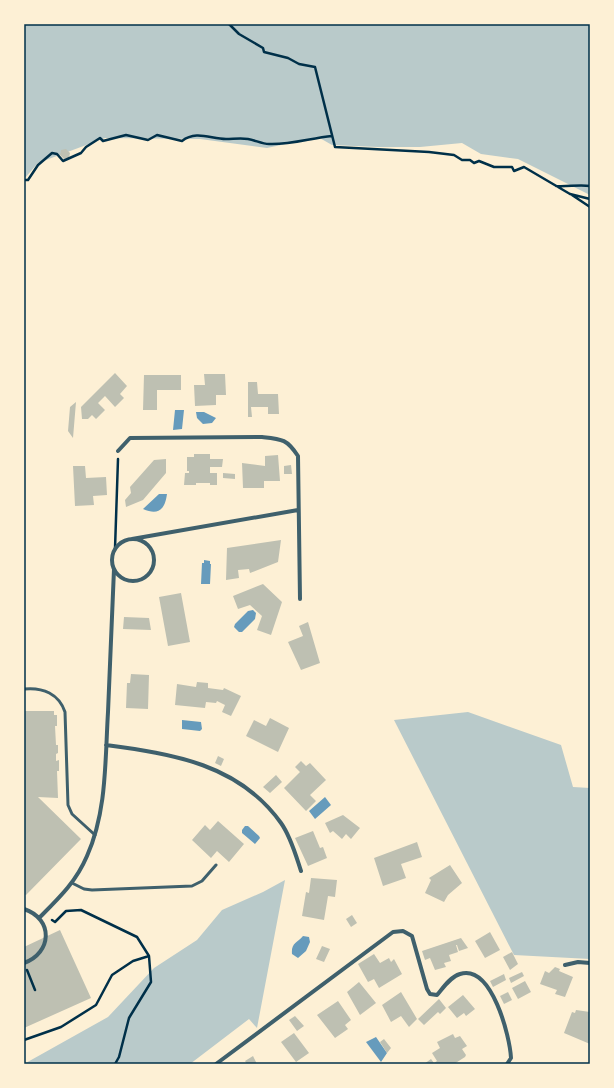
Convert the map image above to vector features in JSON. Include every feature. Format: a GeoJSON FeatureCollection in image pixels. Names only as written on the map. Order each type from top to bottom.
{"type":"FeatureCollection","features":[{"type":"Feature","properties":{"kind":"street"},"geometry":{"type":"LineString","coordinates":[[118,451],[130,438],[262,437],[281,439],[290,444],[298,456],[300,599]]}},
{"type":"Feature","properties":{"kind":"street"},"geometry":{"type":"LineString","coordinates":[[39,918],[68,890],[87,857],[96,835],[101,815],[106,745],[114,570],[112,563],[115,549],[119,543],[132,538],[298,510]]}},
{"type":"Feature","properties":{"kind":"street"},"geometry":{"type":"LineString","coordinates":[[114,570],[124,579],[131,581],[144,578],[153,567],[154,560],[150,548],[139,539],[132,538]]}},
{"type":"Feature","properties":{"kind":"street"},"geometry":{"type":"LineString","coordinates":[[106,745],[163,753],[190,760],[215,769],[245,787],[267,806],[282,824],[301,871]]}},
{"type":"Feature","properties":{"kind":"street"},"geometry":{"type":"LineString","coordinates":[[24,909],[39,918],[44,926],[46,937],[44,947],[25,965]]}},
{"type":"Feature","properties":{"kind":"street"},"geometry":{"type":"LineString","coordinates":[[216,1064],[393,932],[403,931],[412,936],[427,989],[430,994],[437,995],[452,978],[460,974],[468,973],[479,977],[487,986],[498,1006],[506,1027],[511,1058],[507,1064]]}},
{"type":"Feature","properties":{"kind":"street"},"geometry":{"type":"LineString","coordinates":[[565,965],[578,962],[590,963]]}},
{"type":"Feature","properties":{"kind":"lane"},"geometry":{"type":"LineString","coordinates":[[24,689],[45,690],[57,697],[62,703],[65,712],[68,805],[72,814],[96,835]]}},
{"type":"Feature","properties":{"kind":"lane"},"geometry":{"type":"LineString","coordinates":[[72,883],[92,890],[192,886],[202,881],[216,865]]}},
{"type":"Feature","properties":{"kind":"path"},"geometry":{"type":"LineString","coordinates":[[229,24],[239,34],[257,46],[260,46],[264,52],[288,58],[299,64],[315,67],[335,147],[429,152],[454,155],[462,160],[470,160],[474,163],[479,161],[494,167],[512,166],[514,171],[524,167],[590,207]]}},
{"type":"Feature","properties":{"kind":"path"},"geometry":{"type":"LineString","coordinates":[[24,180],[28,180],[38,165],[52,153],[57,154],[63,161],[81,153],[86,147],[100,138],[103,141],[126,135],[148,140],[158,135],[182,142],[189,137],[199,135],[226,139],[247,138],[269,144],[305,142],[320,137],[332,136]]}},
{"type":"Feature","properties":{"kind":"path"},"geometry":{"type":"LineString","coordinates":[[556,186],[572,187],[582,184],[590,186]]}},
{"type":"Feature","properties":{"kind":"path"},"geometry":{"type":"LineString","coordinates":[[570,194],[590,199]]}},
{"type":"Feature","properties":{"kind":"path"},"geometry":{"type":"LineString","coordinates":[[115,549],[118,451]]}},
{"type":"Feature","properties":{"kind":"path"},"geometry":{"type":"LineString","coordinates":[[57,920],[66,911],[82,910],[137,937],[149,956],[150,982],[129,1018],[119,1057],[114,1064]]}},
{"type":"Feature","properties":{"kind":"path"},"geometry":{"type":"LineString","coordinates":[[24,1040],[61,1027],[96,1005],[112,975],[133,961],[149,956]]}},
{"type":"Feature","properties":{"kind":"path"},"geometry":{"type":"LineString","coordinates":[[25,965],[35,990]]}},
{"type":"Feature","properties":{"kind":"shaded area"},"geometry":{"type":"Polygon","coordinates":[[[24,24],[590,24],[590,195],[518,159],[481,154],[462,143],[420,147],[378,147],[332,145],[318,137],[267,148],[200,139],[105,138],[38,163],[24,179],[24,24]]]}},
{"type":"Feature","properties":{"kind":"shaded area"},"geometry":{"type":"Polygon","coordinates":[[[468,712],[561,745],[573,787],[590,788],[590,959],[514,955],[394,720],[468,712]]]}},
{"type":"Feature","properties":{"kind":"shaded area"},"geometry":{"type":"Polygon","coordinates":[[[285,880],[257,1028],[249,1019],[190,1064],[24,1064],[108,1017],[154,968],[197,940],[222,910],[263,892],[285,880]]]}},
{"type":"Feature","properties":{"kind":"water"},"geometry":{"type":"Polygon","coordinates":[[[175,410],[184,410],[182,429],[173,430],[175,410]]]}},
{"type":"Feature","properties":{"kind":"water"},"geometry":{"type":"Polygon","coordinates":[[[196,412],[204,412],[216,418],[212,423],[203,424],[197,418],[196,412]]]}},
{"type":"Feature","properties":{"kind":"water"},"geometry":{"type":"Polygon","coordinates":[[[159,494],[167,494],[165,504],[160,510],[153,512],[143,509],[159,494]]]}},
{"type":"Feature","properties":{"kind":"water"},"geometry":{"type":"Polygon","coordinates":[[[204,560],[210,561],[211,564],[210,584],[201,584],[202,563],[204,563],[204,560]]]}},
{"type":"Feature","properties":{"kind":"water"},"geometry":{"type":"Polygon","coordinates":[[[253,610],[256,613],[255,619],[242,632],[239,632],[234,627],[235,624],[248,611],[253,610]]]}},
{"type":"Feature","properties":{"kind":"water"},"geometry":{"type":"Polygon","coordinates":[[[182,720],[201,722],[202,729],[200,731],[182,729],[182,720]]]}},
{"type":"Feature","properties":{"kind":"water"},"geometry":{"type":"Polygon","coordinates":[[[325,797],[331,805],[315,819],[309,811],[325,797]]]}},
{"type":"Feature","properties":{"kind":"water"},"geometry":{"type":"Polygon","coordinates":[[[245,826],[248,826],[259,836],[260,838],[255,844],[242,833],[245,826]]]}},
{"type":"Feature","properties":{"kind":"water"},"geometry":{"type":"Polygon","coordinates":[[[303,936],[309,937],[310,942],[306,951],[298,958],[292,954],[292,948],[303,936]]]}},
{"type":"Feature","properties":{"kind":"water"},"geometry":{"type":"Polygon","coordinates":[[[376,1037],[387,1053],[381,1062],[366,1042],[376,1037]]]}},
{"type":"Feature","properties":{"kind":"building"},"geometry":{"type":"Polygon","coordinates":[[[66,149],[70,153],[69,158],[64,159],[60,155],[61,150],[66,149]]]}},
{"type":"Feature","properties":{"kind":"building"},"geometry":{"type":"Polygon","coordinates":[[[115,373],[127,386],[120,394],[124,398],[115,407],[105,396],[98,403],[105,410],[96,419],[92,415],[88,419],[82,419],[81,407],[115,373]]]}},
{"type":"Feature","properties":{"kind":"building"},"geometry":{"type":"Polygon","coordinates":[[[204,374],[225,374],[226,395],[216,395],[216,405],[195,406],[194,385],[205,385],[204,374]]]}},
{"type":"Feature","properties":{"kind":"building"},"geometry":{"type":"Polygon","coordinates":[[[144,375],[181,375],[181,390],[157,390],[157,410],[143,410],[144,375]]]}},
{"type":"Feature","properties":{"kind":"building"},"geometry":{"type":"Polygon","coordinates":[[[248,382],[257,382],[258,394],[278,394],[279,414],[268,414],[268,407],[251,407],[252,417],[248,417],[248,382]]]}},
{"type":"Feature","properties":{"kind":"building"},"geometry":{"type":"Polygon","coordinates":[[[76,402],[73,438],[68,431],[70,407],[76,402]]]}},
{"type":"Feature","properties":{"kind":"building"},"geometry":{"type":"Polygon","coordinates":[[[194,454],[210,454],[210,459],[223,459],[222,467],[210,467],[210,473],[217,473],[217,485],[210,485],[210,483],[196,483],[196,485],[184,485],[185,473],[189,473],[189,471],[187,471],[187,457],[194,457],[194,454]]]}},
{"type":"Feature","properties":{"kind":"building"},"geometry":{"type":"Polygon","coordinates":[[[278,455],[280,481],[264,481],[264,488],[243,488],[242,463],[265,466],[265,456],[278,455]]]}},
{"type":"Feature","properties":{"kind":"building"},"geometry":{"type":"Polygon","coordinates":[[[166,459],[166,473],[143,500],[126,507],[125,500],[131,493],[130,487],[154,460],[166,459]]]}},
{"type":"Feature","properties":{"kind":"building"},"geometry":{"type":"Polygon","coordinates":[[[291,465],[292,474],[284,474],[284,466],[291,465]]]}},
{"type":"Feature","properties":{"kind":"building"},"geometry":{"type":"Polygon","coordinates":[[[73,466],[85,466],[86,478],[106,477],[107,495],[93,496],[94,505],[75,506],[73,466]]]}},
{"type":"Feature","properties":{"kind":"building"},"geometry":{"type":"Polygon","coordinates":[[[223,473],[235,474],[235,479],[223,478],[223,473]]]}},
{"type":"Feature","properties":{"kind":"building"},"geometry":{"type":"Polygon","coordinates":[[[281,540],[278,562],[250,573],[249,569],[238,570],[239,578],[226,580],[227,548],[281,540]]]}},
{"type":"Feature","properties":{"kind":"building"},"geometry":{"type":"Polygon","coordinates":[[[263,584],[282,602],[271,635],[257,630],[262,616],[250,605],[238,609],[233,596],[263,584]]]}},
{"type":"Feature","properties":{"kind":"building"},"geometry":{"type":"Polygon","coordinates":[[[181,593],[190,642],[168,646],[159,597],[181,593]]]}},
{"type":"Feature","properties":{"kind":"building"},"geometry":{"type":"Polygon","coordinates":[[[124,617],[149,618],[151,630],[123,629],[124,617]]]}},
{"type":"Feature","properties":{"kind":"building"},"geometry":{"type":"Polygon","coordinates":[[[308,622],[320,663],[301,670],[288,642],[303,636],[299,626],[308,622]]]}},
{"type":"Feature","properties":{"kind":"building"},"geometry":{"type":"Polygon","coordinates":[[[131,674],[149,675],[148,709],[126,708],[127,683],[130,683],[131,674]]]}},
{"type":"Feature","properties":{"kind":"building"},"geometry":{"type":"Polygon","coordinates":[[[197,682],[208,683],[208,688],[223,690],[224,688],[241,696],[231,716],[222,712],[225,705],[217,701],[216,703],[206,702],[205,708],[175,705],[177,684],[196,687],[197,682]]]}},
{"type":"Feature","properties":{"kind":"building"},"geometry":{"type":"Polygon","coordinates":[[[24,711],[54,711],[54,715],[57,715],[57,726],[55,726],[56,745],[58,745],[56,761],[59,760],[59,771],[57,771],[58,798],[38,797],[81,839],[26,895],[24,894],[24,711]]]}},
{"type":"Feature","properties":{"kind":"building"},"geometry":{"type":"Polygon","coordinates":[[[270,718],[289,728],[278,752],[246,736],[254,720],[266,726],[270,718]]]}},
{"type":"Feature","properties":{"kind":"building"},"geometry":{"type":"Polygon","coordinates":[[[218,756],[224,759],[221,766],[215,763],[218,756]]]}},
{"type":"Feature","properties":{"kind":"building"},"geometry":{"type":"Polygon","coordinates":[[[301,761],[306,766],[310,763],[326,780],[310,795],[316,801],[306,811],[284,788],[300,772],[295,767],[301,761]]]}},
{"type":"Feature","properties":{"kind":"building"},"geometry":{"type":"Polygon","coordinates":[[[276,775],[282,782],[270,793],[263,787],[276,775]]]}},
{"type":"Feature","properties":{"kind":"building"},"geometry":{"type":"Polygon","coordinates":[[[343,815],[360,828],[351,839],[346,834],[342,839],[333,831],[330,833],[325,823],[343,815]]]}},
{"type":"Feature","properties":{"kind":"building"},"geometry":{"type":"Polygon","coordinates":[[[218,821],[244,844],[229,862],[217,851],[211,858],[192,840],[205,825],[210,830],[218,821]]]}},
{"type":"Feature","properties":{"kind":"building"},"geometry":{"type":"Polygon","coordinates":[[[313,831],[320,848],[323,847],[327,858],[308,866],[295,838],[313,831]]]}},
{"type":"Feature","properties":{"kind":"building"},"geometry":{"type":"Polygon","coordinates":[[[417,842],[422,857],[401,864],[406,878],[383,886],[374,858],[417,842]]]}},
{"type":"Feature","properties":{"kind":"building"},"geometry":{"type":"Polygon","coordinates":[[[450,865],[462,883],[448,895],[444,902],[425,893],[431,880],[429,878],[450,865]]]}},
{"type":"Feature","properties":{"kind":"building"},"geometry":{"type":"Polygon","coordinates":[[[311,878],[337,880],[335,897],[328,896],[324,920],[302,916],[306,892],[309,893],[311,878]]]}},
{"type":"Feature","properties":{"kind":"building"},"geometry":{"type":"Polygon","coordinates":[[[352,915],[357,923],[351,927],[346,919],[352,915]]]}},
{"type":"Feature","properties":{"kind":"building"},"geometry":{"type":"Polygon","coordinates":[[[60,930],[91,998],[24,1028],[24,947],[60,930]]]}},
{"type":"Feature","properties":{"kind":"building"},"geometry":{"type":"Polygon","coordinates":[[[490,932],[500,950],[485,958],[475,941],[490,932]]]}},
{"type":"Feature","properties":{"kind":"building"},"geometry":{"type":"Polygon","coordinates":[[[461,938],[468,948],[459,951],[456,945],[458,952],[449,955],[451,961],[444,963],[446,967],[435,970],[430,958],[425,960],[422,951],[461,938]]]}},
{"type":"Feature","properties":{"kind":"building"},"geometry":{"type":"Polygon","coordinates":[[[322,946],[330,949],[324,962],[316,959],[322,946]]]}},
{"type":"Feature","properties":{"kind":"building"},"geometry":{"type":"Polygon","coordinates":[[[512,952],[518,964],[510,970],[503,957],[512,952]]]}},
{"type":"Feature","properties":{"kind":"building"},"geometry":{"type":"Polygon","coordinates":[[[374,954],[380,963],[389,958],[391,962],[394,959],[402,974],[379,988],[374,979],[368,982],[358,964],[374,954]]]}},
{"type":"Feature","properties":{"kind":"building"},"geometry":{"type":"Polygon","coordinates":[[[555,967],[560,969],[559,971],[573,977],[565,997],[555,994],[557,990],[540,984],[545,971],[549,973],[555,967]]]}},
{"type":"Feature","properties":{"kind":"building"},"geometry":{"type":"Polygon","coordinates":[[[522,972],[524,976],[511,983],[509,978],[522,972]]]}},
{"type":"Feature","properties":{"kind":"building"},"geometry":{"type":"Polygon","coordinates":[[[504,974],[506,980],[493,987],[490,981],[504,974]]]}},
{"type":"Feature","properties":{"kind":"building"},"geometry":{"type":"Polygon","coordinates":[[[525,981],[531,992],[518,999],[512,988],[525,981]]]}},
{"type":"Feature","properties":{"kind":"building"},"geometry":{"type":"Polygon","coordinates":[[[359,982],[376,1003],[360,1015],[347,992],[359,982]]]}},
{"type":"Feature","properties":{"kind":"building"},"geometry":{"type":"Polygon","coordinates":[[[401,992],[417,1019],[409,1027],[401,1016],[391,1022],[382,1005],[401,992]]]}},
{"type":"Feature","properties":{"kind":"building"},"geometry":{"type":"Polygon","coordinates":[[[508,992],[512,1000],[504,1004],[500,996],[508,992]]]}},
{"type":"Feature","properties":{"kind":"building"},"geometry":{"type":"Polygon","coordinates":[[[463,995],[475,1009],[466,1016],[464,1013],[457,1018],[448,1007],[463,995]]]}},
{"type":"Feature","properties":{"kind":"building"},"geometry":{"type":"Polygon","coordinates":[[[439,999],[446,1008],[440,1014],[438,1012],[424,1025],[418,1019],[439,999]]]}},
{"type":"Feature","properties":{"kind":"building"},"geometry":{"type":"Polygon","coordinates":[[[338,1001],[351,1020],[345,1025],[348,1029],[335,1038],[317,1015],[338,1001]]]}},
{"type":"Feature","properties":{"kind":"building"},"geometry":{"type":"Polygon","coordinates":[[[576,1010],[590,1012],[590,1044],[564,1033],[572,1012],[575,1013],[576,1010]]]}},
{"type":"Feature","properties":{"kind":"building"},"geometry":{"type":"Polygon","coordinates":[[[295,1016],[304,1026],[297,1031],[289,1020],[295,1016]]]}},
{"type":"Feature","properties":{"kind":"building"},"geometry":{"type":"Polygon","coordinates":[[[294,1033],[309,1053],[296,1062],[281,1042],[294,1033]]]}},
{"type":"Feature","properties":{"kind":"building"},"geometry":{"type":"Polygon","coordinates":[[[453,1034],[455,1038],[460,1036],[467,1046],[462,1049],[466,1055],[465,1057],[454,1064],[424,1064],[431,1059],[434,1063],[437,1061],[432,1053],[440,1048],[437,1042],[453,1034]]]}},
{"type":"Feature","properties":{"kind":"building"},"geometry":{"type":"Polygon","coordinates":[[[384,1039],[391,1048],[387,1053],[380,1042],[384,1039]]]}},
{"type":"Feature","properties":{"kind":"building"},"geometry":{"type":"Polygon","coordinates":[[[253,1056],[257,1064],[247,1064],[245,1061],[253,1056]]]}}]}
